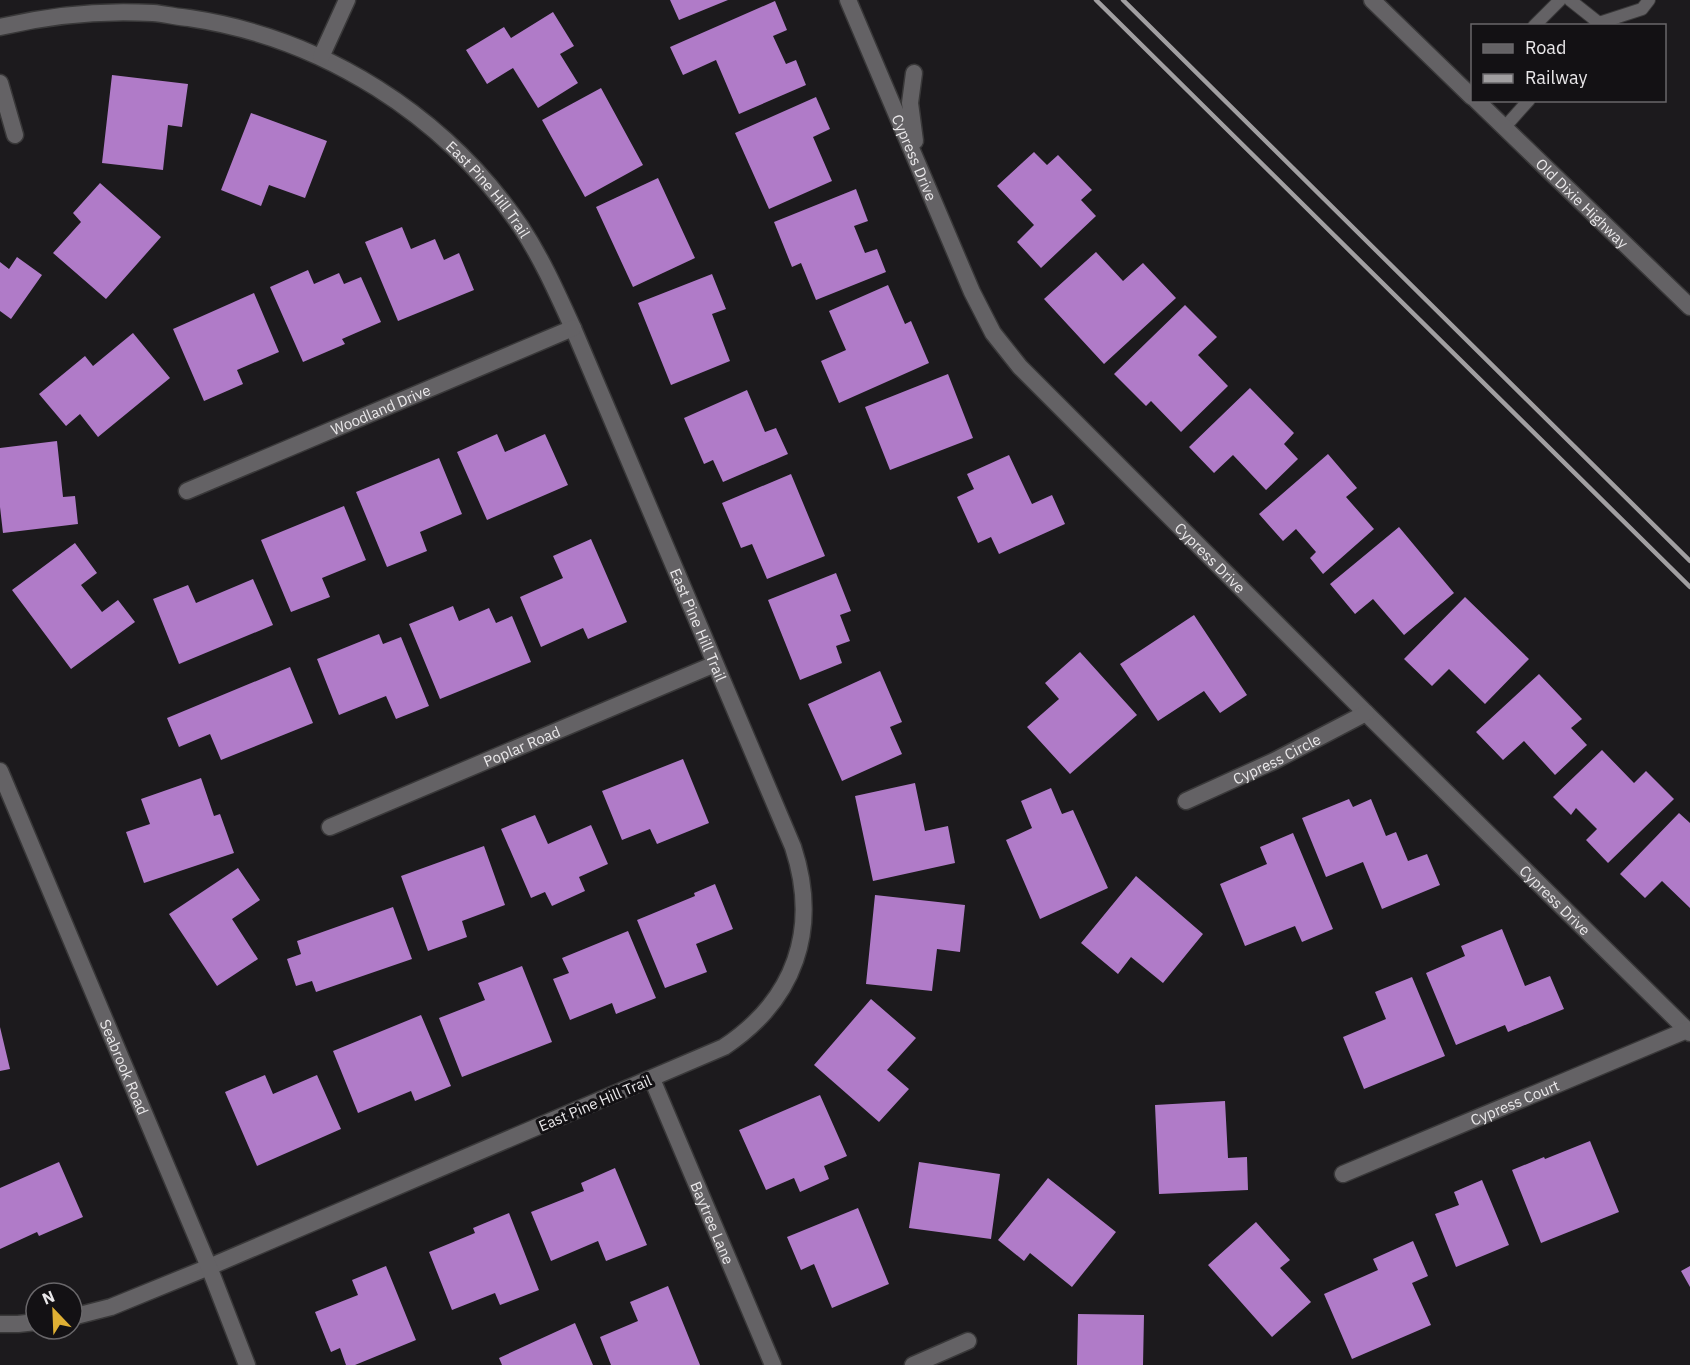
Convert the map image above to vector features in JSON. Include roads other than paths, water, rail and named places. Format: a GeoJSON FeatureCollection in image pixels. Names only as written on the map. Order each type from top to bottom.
{"type":"FeatureCollection","features":[{"type":"Feature","properties":{"kind":"street"},"geometry":{"type":"LineString","coordinates":[[321,57],[347,0]]}},
{"type":"Feature","properties":{"kind":"street","name":"Cypress Drive"},"geometry":{"type":"LineString","coordinates":[[848,0],[972,292],[993,333],[1020,367],[1688,1031]]}},
{"type":"Feature","properties":{"kind":"street","name":"Old Dixie Highway"},"geometry":{"type":"LineString","coordinates":[[1372,0],[1471,93]]}},
{"type":"Feature","properties":{"kind":"street","name":"East Pine Hill Trail"},"geometry":{"type":"LineString","coordinates":[[0,27],[24,21],[89,13],[154,14],[219,23],[281,40],[321,57],[381,90],[433,128],[480,175],[520,226],[543,263],[573,328],[793,847],[800,867],[803,888],[803,930],[792,970],[771,1006],[741,1036],[724,1047],[209,1267],[111,1307],[84,1314]]}},
{"type":"Feature","properties":{"kind":"street"},"geometry":{"type":"LineString","coordinates":[[914,74],[910,103],[913,133],[923,177]]}},
{"type":"Feature","properties":{"kind":"street"},"geometry":{"type":"LineString","coordinates":[[0,83],[15,135]]}},
{"type":"Feature","properties":{"kind":"street","name":"Old Dixie Highway"},"geometry":{"type":"LineString","coordinates":[[1480,102],[1690,307]]}},
{"type":"Feature","properties":{"kind":"street","name":"Woodland Drive"},"geometry":{"type":"LineString","coordinates":[[187,491],[573,328]]}},
{"type":"Feature","properties":{"kind":"street","name":"Poplar Road"},"geometry":{"type":"LineString","coordinates":[[330,827],[715,664]]}},
{"type":"Feature","properties":{"kind":"street","name":"Cypress Circle"},"geometry":{"type":"LineString","coordinates":[[1186,801],[1274,761],[1366,713]]}},
{"type":"Feature","properties":{"kind":"street","name":"Seabrook Road"},"geometry":{"type":"LineString","coordinates":[[0,771],[209,1267],[247,1365]]}},
{"type":"Feature","properties":{"kind":"street","name":"Cypress Court"},"geometry":{"type":"LineString","coordinates":[[1343,1174],[1688,1031]]}},
{"type":"Feature","properties":{"kind":"street","name":"Baytree Lane"},"geometry":{"type":"LineString","coordinates":[[652,1079],[773,1365]]}},
{"type":"Feature","properties":{"kind":"street"},"geometry":{"type":"LineString","coordinates":[[0,1324],[24,1323]]}},
{"type":"Feature","properties":{"kind":"street"},"geometry":{"type":"LineString","coordinates":[[913,1365],[968,1341]]}},
{"type":"Feature","properties":{"kind":"lane"},"geometry":{"type":"LineString","coordinates":[[1536,24],[1560,0]]}},
{"type":"Feature","properties":{"kind":"lane"},"geometry":{"type":"LineString","coordinates":[[1570,0],[1598,24],[1642,9],[1649,0]]}},
{"type":"Feature","properties":{"kind":"lane"},"geometry":{"type":"LineString","coordinates":[[1504,128],[1527,102]]}},
{"type":"Feature","properties":{"kind":"railway"},"geometry":{"type":"LineString","coordinates":[[1096,0],[1690,587]]}},
{"type":"Feature","properties":{"kind":"railway"},"geometry":{"type":"LineString","coordinates":[[1123,0],[1690,561]]}}]}
